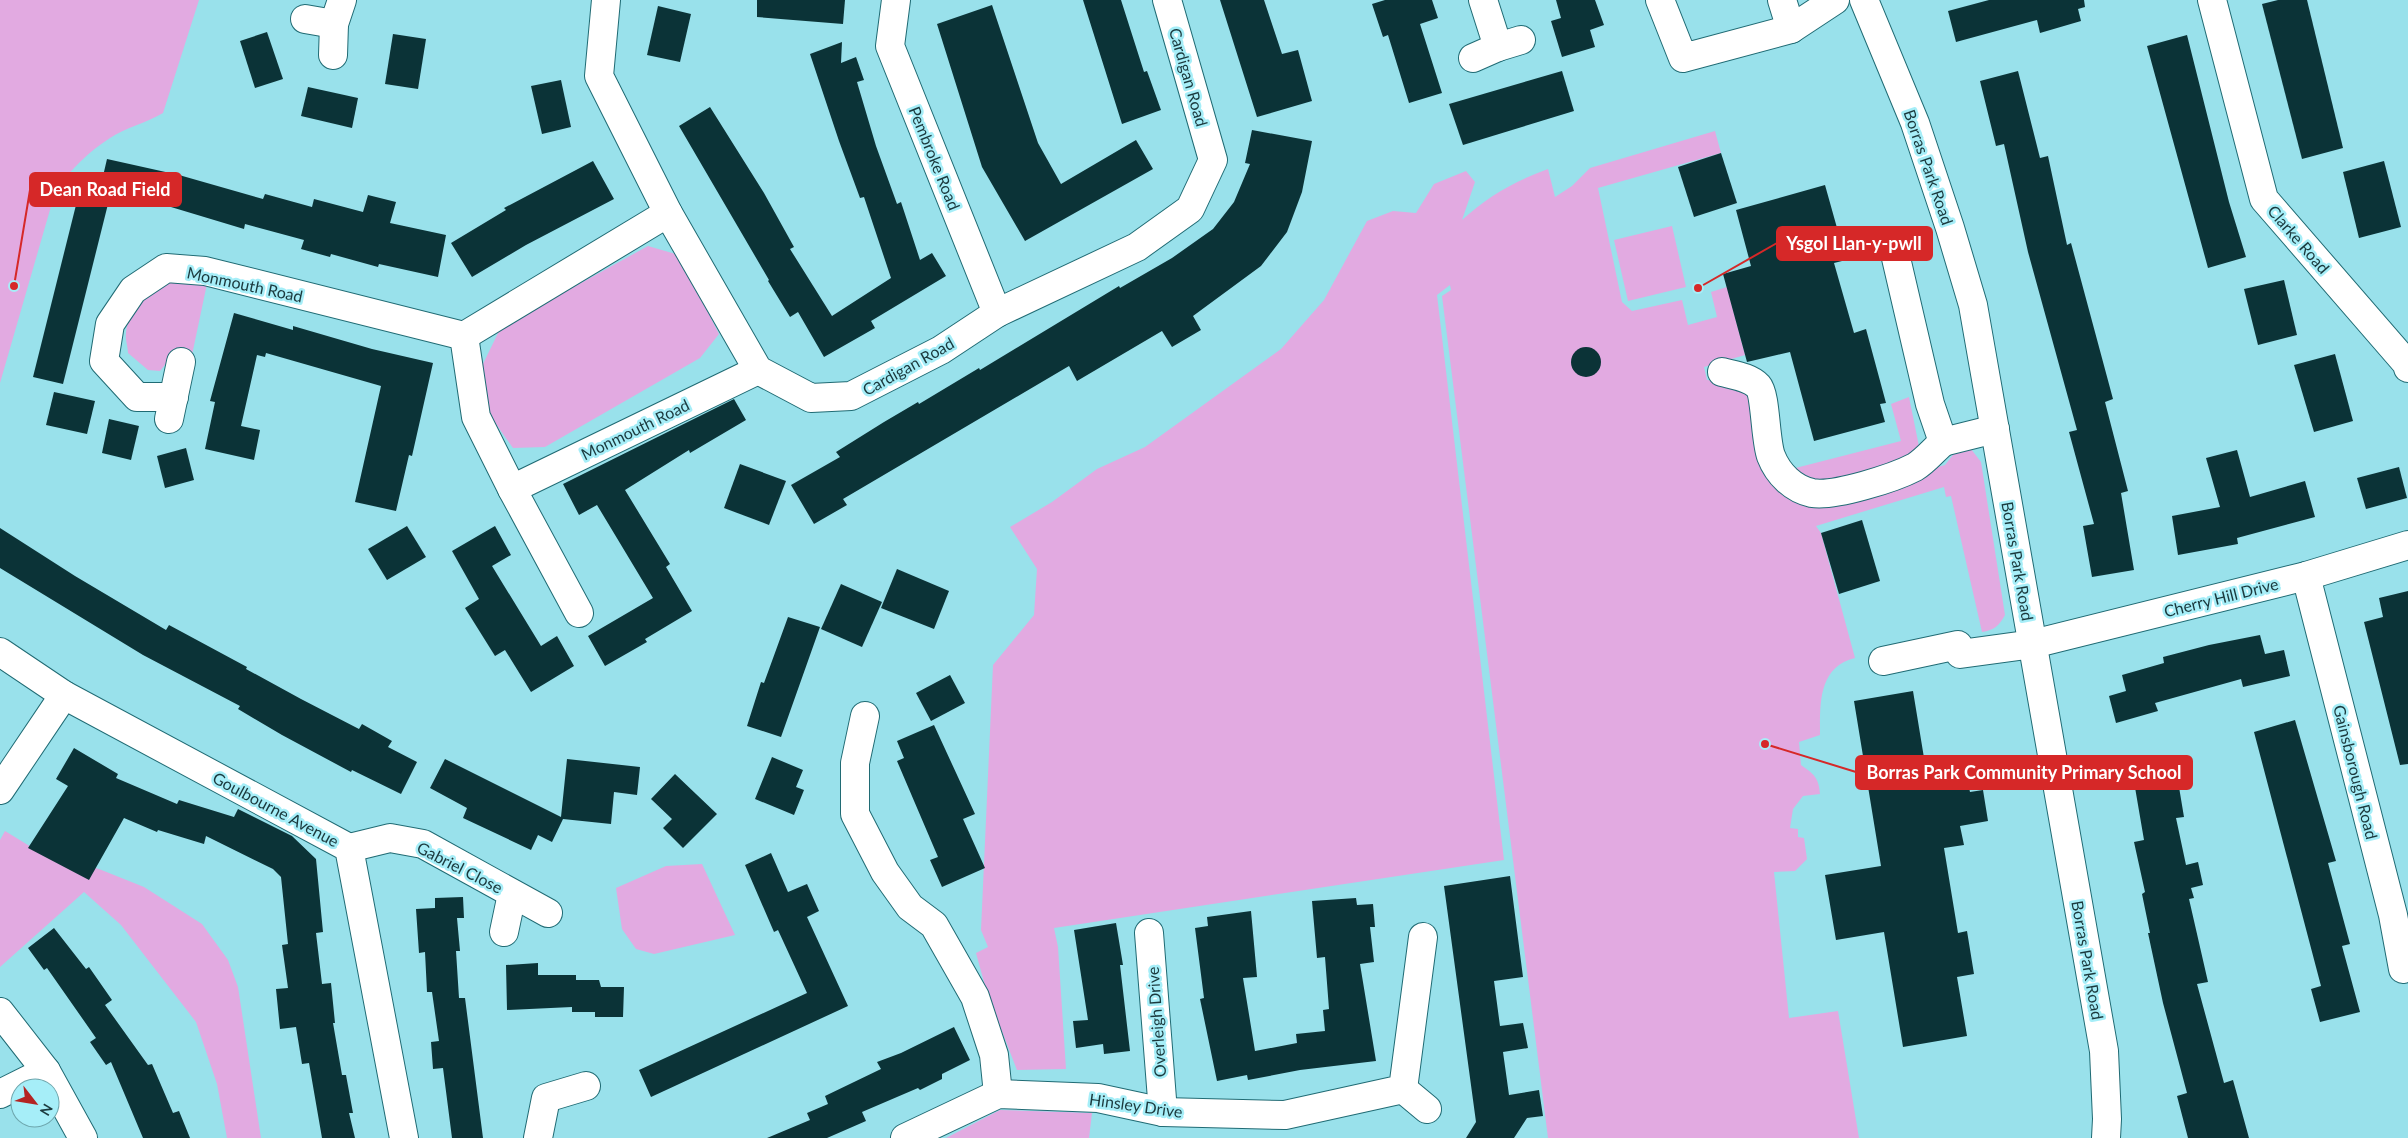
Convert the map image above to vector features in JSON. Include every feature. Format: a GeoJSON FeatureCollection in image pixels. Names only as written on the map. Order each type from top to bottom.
{"type":"FeatureCollection","features":[{"type":"Feature","properties":{"kind":"street"},"geometry":{"type":"LineString","coordinates":[[606,0],[599,76],[668,213],[758,370]]}},
{"type":"Feature","properties":{"kind":"street","name":"Pembroke Road"},"geometry":{"type":"LineString","coordinates":[[896,0],[890,46],[997,313]]}},
{"type":"Feature","properties":{"kind":"street","name":"Cardigan Road"},"geometry":{"type":"LineString","coordinates":[[758,370],[811,398],[851,396],[941,350],[997,313],[1137,247],[1190,209],[1213,160],[1167,0]]}},
{"type":"Feature","properties":{"kind":"street"},"geometry":{"type":"LineString","coordinates":[[1473,58],[1509,44],[1483,0]]}},
{"type":"Feature","properties":{"kind":"street"},"geometry":{"type":"LineString","coordinates":[[1660,0],[1683,58],[1791,30],[1835,0]]}},
{"type":"Feature","properties":{"kind":"street"},"geometry":{"type":"LineString","coordinates":[[1782,0],[1791,30]]}},
{"type":"Feature","properties":{"kind":"street","name":"Borras Park Road"},"geometry":{"type":"LineString","coordinates":[[1864,0],[1915,123],[1973,305],[2104,1051],[2106,1138]]}},
{"type":"Feature","properties":{"kind":"street","name":"Clarke Road"},"geometry":{"type":"LineString","coordinates":[[2212,0],[2264,199],[2407,364],[2408,368]]}},
{"type":"Feature","properties":{"kind":"street"},"geometry":{"type":"LineString","coordinates":[[305,19],[338,12],[332,55]]}},
{"type":"Feature","properties":{"kind":"street"},"geometry":{"type":"LineString","coordinates":[[578,612],[476,417],[464,336],[668,213]]}},
{"type":"Feature","properties":{"kind":"street"},"geometry":{"type":"LineString","coordinates":[[1896,258],[1930,404],[1944,442]]}},
{"type":"Feature","properties":{"kind":"street","name":"Monmouth Road"},"geometry":{"type":"LineString","coordinates":[[181,362],[172,408],[137,397],[104,361],[110,324],[133,290],[166,268],[204,271],[464,336]]}},
{"type":"Feature","properties":{"kind":"street","name":"Monmouth Road"},"geometry":{"type":"LineString","coordinates":[[512,489],[758,370]]}},
{"type":"Feature","properties":{"kind":"street"},"geometry":{"type":"LineString","coordinates":[[1722,372],[1751,381],[1758,386],[1763,398],[1766,435],[1771,456],[1785,478],[1804,490],[1822,493],[1869,484],[1915,466],[1944,442],[1995,429]]}},
{"type":"Feature","properties":{"kind":"street","name":"Cherry Hill Drive"},"geometry":{"type":"LineString","coordinates":[[1883,661],[1958,645],[1960,654],[2033,644],[2306,576],[2408,545]]}},
{"type":"Feature","properties":{"kind":"street","name":"Gainsborough Road"},"geometry":{"type":"LineString","coordinates":[[2306,576],[2400,913],[2403,969]]}},
{"type":"Feature","properties":{"kind":"street","name":"Goulbourne Avenue"},"geometry":{"type":"LineString","coordinates":[[0,652],[64,696],[349,848],[404,1138]]}},
{"type":"Feature","properties":{"kind":"street"},"geometry":{"type":"LineString","coordinates":[[0,790],[64,696]]}},
{"type":"Feature","properties":{"kind":"street"},"geometry":{"type":"LineString","coordinates":[[865,716],[855,763],[855,814],[885,872],[910,907],[934,925],[975,997],[994,1055],[998,1094]]}},
{"type":"Feature","properties":{"kind":"street","name":"Gabriel Close"},"geometry":{"type":"LineString","coordinates":[[349,848],[390,838],[423,844],[548,913]]}},
{"type":"Feature","properties":{"kind":"street","name":"Gabriel Close"},"geometry":{"type":"LineString","coordinates":[[504,932],[512,894]]}},
{"type":"Feature","properties":{"kind":"street","name":"Overleigh Drive"},"geometry":{"type":"LineString","coordinates":[[1150,933],[1163,1112]]}},
{"type":"Feature","properties":{"kind":"street"},"geometry":{"type":"LineString","coordinates":[[1423,937],[1403,1089],[1427,1109]]}},
{"type":"Feature","properties":{"kind":"street"},"geometry":{"type":"LineString","coordinates":[[0,1012],[46,1072],[84,1138]]}},
{"type":"Feature","properties":{"kind":"street"},"geometry":{"type":"LineString","coordinates":[[0,1094],[46,1072]]}},
{"type":"Feature","properties":{"kind":"street"},"geometry":{"type":"LineString","coordinates":[[538,1138],[546,1098],[586,1086]]}},
{"type":"Feature","properties":{"kind":"street","name":"Hinsley Drive"},"geometry":{"type":"LineString","coordinates":[[905,1138],[998,1094],[1098,1098],[1163,1112],[1285,1115],[1403,1089]]}},
{"type":"Feature","properties":{"kind":"shaded area"},"geometry":{"type":"Polygon","coordinates":[[[0,0],[199,0],[163,113],[122,131],[102,143],[81,161],[56,189],[0,383],[0,0]]]}},
{"type":"Feature","properties":{"kind":"shaded area"},"geometry":{"type":"Polygon","coordinates":[[[1715,131],[1721,153],[1598,188],[1622,302],[1632,311],[1682,300],[1688,325],[1717,317],[1711,292],[1727,287],[1745,355],[1704,367],[1707,380],[1735,384],[1743,390],[1756,416],[1772,474],[1901,441],[1891,404],[1909,397],[1924,471],[1945,465],[1956,451],[1968,445],[1981,462],[2005,615],[1996,627],[1982,632],[1951,496],[1946,497],[1944,487],[1816,526],[1821,533],[1855,658],[1834,669],[1828,678],[1821,699],[1820,735],[1799,742],[1801,765],[1815,777],[1820,794],[1803,796],[1793,809],[1790,828],[1798,829],[1798,837],[1804,838],[1807,859],[1795,871],[1774,872],[1789,1018],[1838,1011],[1859,1138],[1548,1138],[1442,296],[1451,290],[1450,285],[1437,295],[1504,860],[1054,928],[1058,947],[1066,1069],[1017,1070],[987,993],[976,953],[988,947],[981,930],[993,665],[1034,615],[1037,569],[1010,527],[1052,502],[1097,469],[1145,447],[1281,349],[1324,300],[1367,221],[1393,211],[1416,213],[1434,184],[1466,171],[1475,182],[1462,220],[1502,190],[1548,169],[1555,197],[1572,186],[1590,168],[1715,131]]]}},
{"type":"Feature","properties":{"kind":"shaded area"},"geometry":{"type":"Polygon","coordinates":[[[1672,226],[1686,287],[1628,301],[1614,240],[1672,226]]]}},
{"type":"Feature","properties":{"kind":"shaded area"},"geometry":{"type":"Polygon","coordinates":[[[648,246],[679,255],[719,334],[700,358],[545,447],[513,448],[488,413],[481,368],[501,327],[648,246]]]}},
{"type":"Feature","properties":{"kind":"shaded area"},"geometry":{"type":"Polygon","coordinates":[[[170,278],[208,279],[192,355],[172,350],[168,361],[160,371],[148,370],[128,353],[126,335],[128,324],[131,315],[141,300],[170,278]]]}},
{"type":"Feature","properties":{"kind":"shaded area"},"geometry":{"type":"Polygon","coordinates":[[[5,831],[41,853],[99,869],[144,887],[202,924],[228,960],[238,987],[261,1138],[227,1138],[217,1084],[196,1022],[121,925],[84,892],[0,967],[0,840],[5,831]]]}},
{"type":"Feature","properties":{"kind":"shaded area"},"geometry":{"type":"Polygon","coordinates":[[[702,864],[735,935],[654,954],[636,949],[622,929],[616,888],[666,866],[702,864]]]}},
{"type":"Feature","properties":{"kind":"shaded area"},"geometry":{"type":"Polygon","coordinates":[[[1000,1110],[1092,1113],[1089,1138],[946,1138],[1000,1110]]]}},
{"type":"Feature","properties":{"kind":"building"},"geometry":{"type":"Polygon","coordinates":[[[757,0],[845,0],[843,24],[757,17],[757,0]]]}},
{"type":"Feature","properties":{"kind":"building"},"geometry":{"type":"Polygon","coordinates":[[[1083,0],[1121,0],[1144,72],[1147,71],[1161,110],[1122,124],[1083,0]]]}},
{"type":"Feature","properties":{"kind":"building"},"geometry":{"type":"Polygon","coordinates":[[[1220,0],[1264,0],[1282,54],[1298,50],[1312,101],[1257,117],[1220,0]]]}},
{"type":"Feature","properties":{"kind":"building"},"geometry":{"type":"Polygon","coordinates":[[[1385,0],[1432,0],[1438,18],[1420,24],[1442,93],[1409,103],[1388,35],[1383,37],[1372,4],[1385,0]]]}},
{"type":"Feature","properties":{"kind":"building"},"geometry":{"type":"Polygon","coordinates":[[[1556,0],[1595,0],[1604,25],[1590,30],[1595,47],[1562,57],[1551,21],[1561,18],[1556,0]]]}},
{"type":"Feature","properties":{"kind":"building"},"geometry":{"type":"Polygon","coordinates":[[[1989,0],[2084,0],[2085,7],[2078,9],[2081,21],[2040,33],[2037,20],[1956,42],[1948,11],[1989,0]]]}},
{"type":"Feature","properties":{"kind":"building"},"geometry":{"type":"Polygon","coordinates":[[[2278,0],[2307,0],[2343,148],[2302,159],[2262,4],[2278,0]]]}},
{"type":"Feature","properties":{"kind":"building"},"geometry":{"type":"Polygon","coordinates":[[[992,5],[1038,143],[1061,184],[1136,140],[1153,169],[1025,241],[982,167],[937,24],[992,5]]]}},
{"type":"Feature","properties":{"kind":"building"},"geometry":{"type":"Polygon","coordinates":[[[658,6],[691,14],[680,62],[647,55],[658,6]]]}},
{"type":"Feature","properties":{"kind":"building"},"geometry":{"type":"Polygon","coordinates":[[[267,32],[283,79],[255,88],[240,41],[267,32]]]}},
{"type":"Feature","properties":{"kind":"building"},"geometry":{"type":"Polygon","coordinates":[[[393,34],[426,39],[418,89],[385,84],[393,34]]]}},
{"type":"Feature","properties":{"kind":"building"},"geometry":{"type":"Polygon","coordinates":[[[2187,35],[2229,202],[2246,257],[2208,268],[2147,46],[2187,35]]]}},
{"type":"Feature","properties":{"kind":"building"},"geometry":{"type":"Polygon","coordinates":[[[842,42],[841,63],[856,57],[864,80],[857,82],[876,146],[897,204],[901,202],[920,260],[932,253],[946,276],[871,321],[875,328],[824,357],[798,312],[790,317],[679,126],[710,107],[764,193],[794,247],[790,249],[832,316],[891,278],[864,197],[860,198],[839,141],[810,54],[842,42]]]}},
{"type":"Feature","properties":{"kind":"building"},"geometry":{"type":"Polygon","coordinates":[[[1562,71],[1574,111],[1463,145],[1449,104],[1562,71]]]}},
{"type":"Feature","properties":{"kind":"building"},"geometry":{"type":"Polygon","coordinates":[[[2018,71],[2040,158],[2048,156],[2067,245],[2071,243],[2113,399],[2105,402],[2128,491],[2121,493],[2134,570],[2092,577],[2083,526],[2094,524],[2069,432],[2077,430],[2028,252],[2004,144],[1996,146],[1980,81],[2018,71]]]}},
{"type":"Feature","properties":{"kind":"building"},"geometry":{"type":"Polygon","coordinates":[[[561,80],[571,127],[542,134],[531,86],[561,80]]]}},
{"type":"Feature","properties":{"kind":"building"},"geometry":{"type":"Polygon","coordinates":[[[308,87],[358,98],[352,128],[301,116],[308,87]]]}},
{"type":"Feature","properties":{"kind":"building"},"geometry":{"type":"Polygon","coordinates":[[[1252,130],[1312,141],[1302,192],[1287,232],[1261,266],[1193,316],[1201,330],[1172,347],[1162,331],[1077,381],[1069,366],[843,499],[847,505],[814,524],[791,485],[840,457],[836,452],[884,422],[918,402],[919,404],[979,368],[980,370],[1119,286],[1120,288],[1172,258],[1213,229],[1234,202],[1250,164],[1245,163],[1252,130]]]}},
{"type":"Feature","properties":{"kind":"building"},"geometry":{"type":"Polygon","coordinates":[[[1721,153],[1737,203],[1694,217],[1678,167],[1721,153]]]}},
{"type":"Feature","properties":{"kind":"building"},"geometry":{"type":"Polygon","coordinates":[[[107,159],[179,175],[263,199],[265,194],[312,207],[314,199],[363,212],[368,195],[396,202],[390,223],[446,235],[438,277],[379,264],[378,267],[331,254],[330,257],[301,249],[304,240],[245,224],[244,229],[161,204],[100,189],[107,159]]]}},
{"type":"Feature","properties":{"kind":"building"},"geometry":{"type":"Polygon","coordinates":[[[593,161],[614,199],[526,245],[472,277],[451,243],[506,210],[504,208],[593,161]]]}},
{"type":"Feature","properties":{"kind":"building"},"geometry":{"type":"Polygon","coordinates":[[[2384,161],[2401,227],[2359,238],[2343,172],[2384,161]]]}},
{"type":"Feature","properties":{"kind":"building"},"geometry":{"type":"Polygon","coordinates":[[[1825,185],[1846,260],[1834,263],[1854,333],[1866,329],[1886,403],[1880,404],[1885,422],[1814,441],[1790,352],[1747,362],[1723,274],[1751,266],[1736,210],[1825,185]]]}},
{"type":"Feature","properties":{"kind":"building"},"geometry":{"type":"Polygon","coordinates":[[[79,193],[109,200],[63,384],[33,377],[79,193]]]}},
{"type":"Feature","properties":{"kind":"building"},"geometry":{"type":"Polygon","coordinates":[[[2284,280],[2297,335],[2258,345],[2244,289],[2284,280]]]}},
{"type":"Feature","properties":{"kind":"building"},"geometry":{"type":"Polygon","coordinates":[[[234,313],[293,330],[293,326],[372,349],[433,363],[412,456],[409,455],[396,511],[355,502],[381,386],[266,353],[265,357],[257,355],[241,426],[260,430],[254,460],[205,449],[215,402],[210,401],[234,313]]]}},
{"type":"Feature","properties":{"kind":"building"},"geometry":{"type":"Polygon","coordinates":[[[1586,347],[1597,351],[1601,362],[1597,373],[1586,377],[1575,373],[1571,362],[1575,351],[1586,347]]]}},
{"type":"Feature","properties":{"kind":"building"},"geometry":{"type":"Polygon","coordinates":[[[2335,354],[2353,421],[2314,432],[2294,365],[2335,354]]]}},
{"type":"Feature","properties":{"kind":"building"},"geometry":{"type":"Polygon","coordinates":[[[54,392],[95,401],[87,434],[46,425],[54,392]]]}},
{"type":"Feature","properties":{"kind":"building"},"geometry":{"type":"Polygon","coordinates":[[[734,399],[746,420],[690,453],[689,450],[625,490],[670,564],[666,567],[692,611],[645,639],[647,642],[605,666],[588,636],[653,598],[597,505],[579,515],[563,484],[734,399]]]}},
{"type":"Feature","properties":{"kind":"building"},"geometry":{"type":"Polygon","coordinates":[[[109,419],[139,426],[131,460],[102,453],[109,419]]]}},
{"type":"Feature","properties":{"kind":"building"},"geometry":{"type":"Polygon","coordinates":[[[186,448],[194,480],[165,488],[157,456],[186,448]]]}},
{"type":"Feature","properties":{"kind":"building"},"geometry":{"type":"Polygon","coordinates":[[[2237,450],[2250,497],[2305,481],[2315,517],[2237,538],[2238,544],[2178,555],[2172,516],[2220,507],[2206,458],[2237,450]]]}},
{"type":"Feature","properties":{"kind":"building"},"geometry":{"type":"Polygon","coordinates":[[[740,464],[786,481],[769,525],[724,508],[740,464]]]}},
{"type":"Feature","properties":{"kind":"building"},"geometry":{"type":"Polygon","coordinates":[[[2399,467],[2407,498],[2366,509],[2357,478],[2399,467]]]}},
{"type":"Feature","properties":{"kind":"building"},"geometry":{"type":"Polygon","coordinates":[[[1862,520],[1880,581],[1839,594],[1821,533],[1862,520]]]}},
{"type":"Feature","properties":{"kind":"building"},"geometry":{"type":"Polygon","coordinates":[[[407,526],[426,557],[387,580],[368,549],[407,526]]]}},
{"type":"Feature","properties":{"kind":"building"},"geometry":{"type":"Polygon","coordinates":[[[495,526],[511,555],[492,566],[541,646],[557,636],[574,666],[531,692],[505,650],[495,656],[465,608],[479,599],[452,551],[495,526]]]}},
{"type":"Feature","properties":{"kind":"building"},"geometry":{"type":"Polygon","coordinates":[[[0,528],[75,576],[166,630],[169,625],[247,667],[246,669],[301,699],[359,729],[362,724],[392,741],[388,747],[417,762],[401,794],[352,770],[351,772],[282,735],[238,709],[240,706],[143,655],[0,568],[0,528]]]}},
{"type":"Feature","properties":{"kind":"building"},"geometry":{"type":"Polygon","coordinates":[[[897,569],[949,591],[934,629],[881,608],[897,569]]]}},
{"type":"Feature","properties":{"kind":"building"},"geometry":{"type":"Polygon","coordinates":[[[841,584],[882,602],[862,647],[821,629],[841,584]]]}},
{"type":"Feature","properties":{"kind":"building"},"geometry":{"type":"Polygon","coordinates":[[[2408,591],[2408,764],[2400,765],[2364,622],[2383,617],[2379,598],[2408,591]]]}},
{"type":"Feature","properties":{"kind":"building"},"geometry":{"type":"Polygon","coordinates":[[[788,617],[820,627],[781,737],[747,726],[761,682],[764,683],[788,617]]]}},
{"type":"Feature","properties":{"kind":"building"},"geometry":{"type":"Polygon","coordinates":[[[2260,635],[2265,654],[2284,650],[2290,676],[2243,687],[2241,679],[2155,703],[2158,711],[2116,723],[2109,696],[2126,691],[2122,675],[2164,663],[2163,657],[2209,645],[2260,635]]]}},
{"type":"Feature","properties":{"kind":"building"},"geometry":{"type":"Polygon","coordinates":[[[950,675],[965,703],[931,721],[916,693],[950,675]]]}},
{"type":"Feature","properties":{"kind":"building"},"geometry":{"type":"Polygon","coordinates":[[[1913,691],[1927,776],[1965,770],[1970,792],[1983,790],[1988,821],[1960,826],[1964,845],[1944,848],[1958,933],[1967,931],[1974,974],[1957,977],[1967,1036],[1903,1047],[1884,932],[1836,940],[1825,875],[1881,866],[1854,701],[1913,691]]]}},
{"type":"Feature","properties":{"kind":"building"},"geometry":{"type":"Polygon","coordinates":[[[2295,720],[2336,861],[2328,863],[2350,944],[2342,946],[2360,1012],[2320,1022],[2311,989],[2321,986],[2254,732],[2295,720]]]}},
{"type":"Feature","properties":{"kind":"building"},"geometry":{"type":"Polygon","coordinates":[[[934,725],[975,814],[963,819],[985,868],[942,887],[930,860],[938,857],[897,761],[904,758],[897,741],[934,725]]]}},
{"type":"Feature","properties":{"kind":"building"},"geometry":{"type":"Polygon","coordinates":[[[74,748],[118,774],[116,778],[177,804],[179,800],[234,817],[238,809],[292,836],[316,859],[323,932],[316,933],[322,984],[331,983],[335,1023],[333,1023],[342,1075],[346,1075],[353,1113],[349,1113],[355,1138],[322,1138],[309,1063],[302,1064],[296,1027],[280,1029],[276,989],[288,988],[282,945],[288,944],[281,877],[273,869],[206,836],[204,844],[158,830],[157,832],[124,818],[89,880],[28,848],[68,786],[56,779],[74,748]]]}},
{"type":"Feature","properties":{"kind":"building"},"geometry":{"type":"Polygon","coordinates":[[[772,757],[803,770],[796,787],[804,790],[794,815],[755,799],[772,757]]]}},
{"type":"Feature","properties":{"kind":"building"},"geometry":{"type":"Polygon","coordinates":[[[2174,757],[2184,817],[2176,818],[2186,865],[2198,862],[2203,885],[2191,888],[2194,898],[2189,899],[2208,982],[2197,984],[2224,1083],[2233,1080],[2249,1138],[2188,1138],[2177,1096],[2187,1093],[2163,1003],[2148,933],[2150,933],[2142,894],[2145,892],[2134,842],[2144,840],[2131,764],[2174,757]]]}},
{"type":"Feature","properties":{"kind":"building"},"geometry":{"type":"Polygon","coordinates":[[[445,759],[561,817],[567,759],[640,767],[637,795],[614,792],[611,824],[563,819],[552,842],[538,835],[531,850],[463,818],[467,808],[430,788],[445,759]]]}},
{"type":"Feature","properties":{"kind":"building"},"geometry":{"type":"Polygon","coordinates":[[[675,774],[717,814],[683,848],[663,828],[672,819],[651,799],[675,774]]]}},
{"type":"Feature","properties":{"kind":"building"},"geometry":{"type":"Polygon","coordinates":[[[771,853],[788,892],[807,884],[819,911],[807,917],[848,1006],[651,1097],[639,1070],[807,993],[778,930],[774,932],[745,865],[771,853]]]}},
{"type":"Feature","properties":{"kind":"building"},"geometry":{"type":"Polygon","coordinates":[[[1510,876],[1523,977],[1494,981],[1500,1026],[1523,1023],[1528,1048],[1503,1052],[1509,1095],[1539,1090],[1543,1116],[1527,1118],[1514,1138],[1466,1138],[1476,1122],[1444,886],[1510,876]]]}},
{"type":"Feature","properties":{"kind":"building"},"geometry":{"type":"Polygon","coordinates":[[[463,897],[464,918],[457,918],[460,951],[456,951],[459,998],[465,998],[483,1138],[452,1138],[443,1068],[433,1069],[431,1042],[439,1041],[432,992],[427,992],[425,952],[419,953],[416,909],[435,908],[435,898],[463,897]]]}},
{"type":"Feature","properties":{"kind":"building"},"geometry":{"type":"Polygon","coordinates":[[[1356,898],[1357,905],[1373,904],[1375,927],[1370,927],[1374,962],[1360,964],[1376,1061],[1300,1070],[1248,1080],[1247,1075],[1217,1081],[1200,999],[1204,998],[1195,928],[1208,926],[1207,917],[1251,911],[1257,977],[1243,978],[1255,1051],[1297,1043],[1296,1034],[1325,1031],[1323,1010],[1329,1009],[1325,957],[1317,958],[1312,901],[1356,898]]]}},
{"type":"Feature","properties":{"kind":"building"},"geometry":{"type":"Polygon","coordinates":[[[1116,923],[1123,965],[1120,965],[1130,1051],[1104,1054],[1103,1044],[1076,1048],[1073,1021],[1088,1020],[1074,930],[1116,923]]]}},
{"type":"Feature","properties":{"kind":"building"},"geometry":{"type":"Polygon","coordinates":[[[54,928],[86,969],[89,967],[112,1000],[105,1005],[148,1065],[152,1064],[173,1113],[179,1111],[190,1138],[143,1138],[111,1062],[106,1065],[90,1042],[96,1038],[47,968],[44,970],[28,948],[54,928]]]}},
{"type":"Feature","properties":{"kind":"building"},"geometry":{"type":"Polygon","coordinates":[[[538,963],[538,975],[576,975],[576,980],[599,980],[601,987],[624,987],[623,1017],[595,1017],[595,1012],[572,1012],[572,1007],[507,1010],[506,965],[538,963]]]}},
{"type":"Feature","properties":{"kind":"building"},"geometry":{"type":"Polygon","coordinates":[[[954,1027],[970,1060],[942,1074],[942,1079],[920,1090],[918,1088],[862,1112],[866,1121],[827,1138],[767,1138],[810,1120],[807,1113],[828,1104],[825,1096],[881,1069],[877,1062],[901,1053],[954,1027]]]}},
{"type":"Feature","properties":{"kind":"place","name":"Dean Road Field"},"geometry":{"type":"Point","coordinates":[14,286]}},
{"type":"Feature","properties":{"kind":"place","name":"Ysgol Llan-y-pwll"},"geometry":{"type":"Point","coordinates":[1698,288]}},
{"type":"Feature","properties":{"kind":"place","name":"Borras Park Community Primary School"},"geometry":{"type":"Point","coordinates":[1765,744]}}]}
